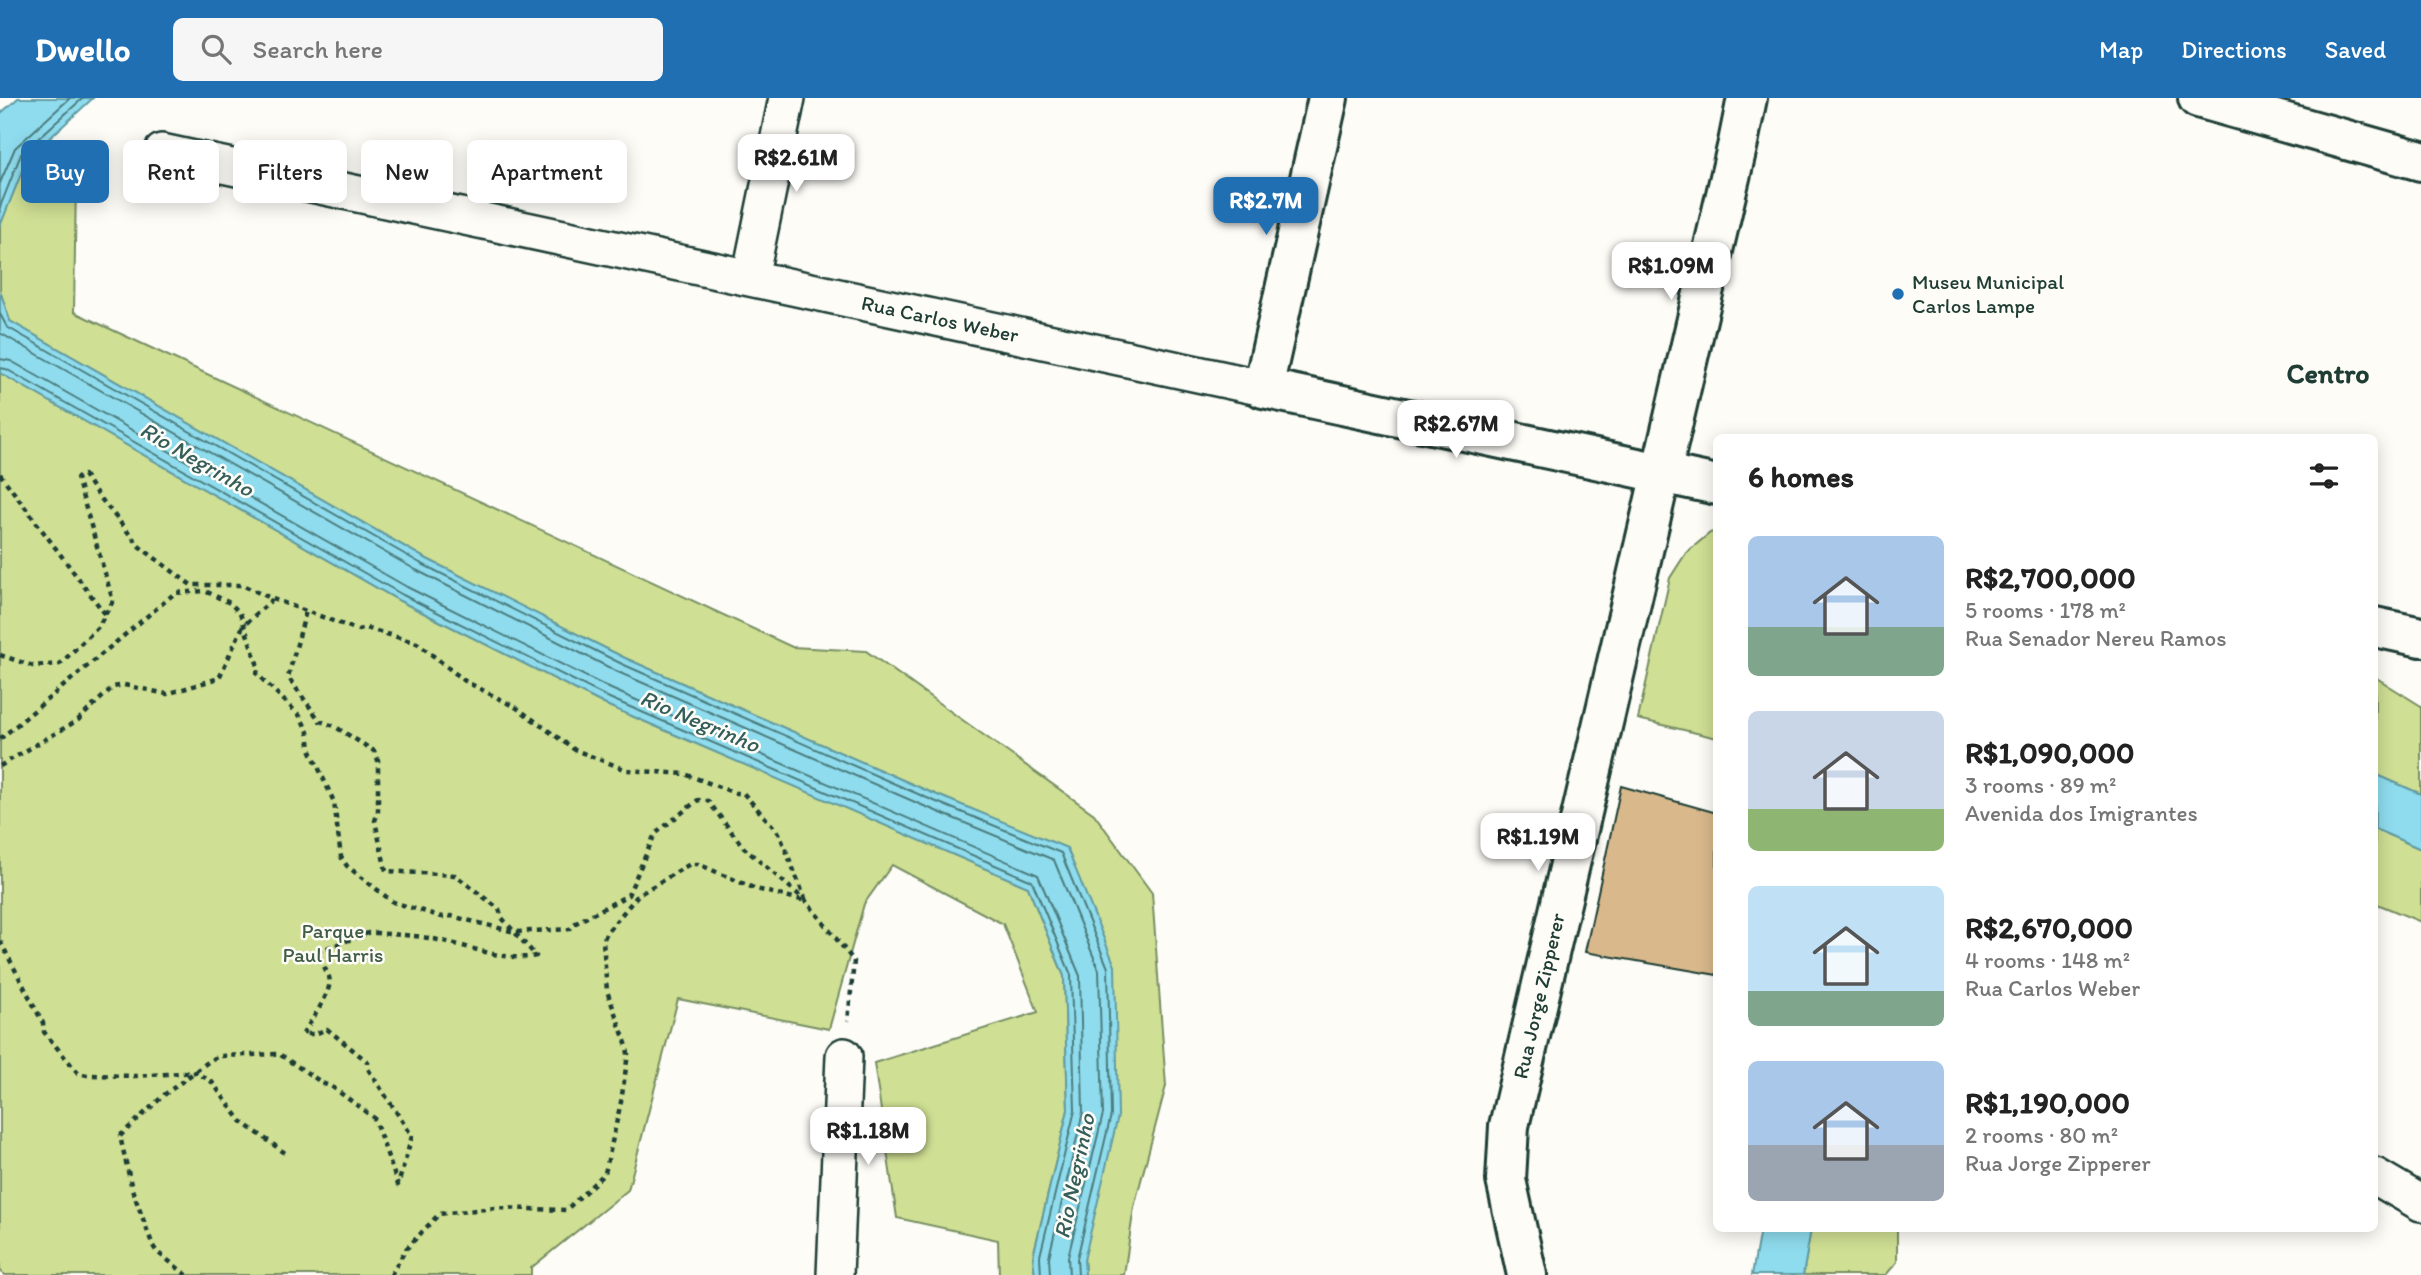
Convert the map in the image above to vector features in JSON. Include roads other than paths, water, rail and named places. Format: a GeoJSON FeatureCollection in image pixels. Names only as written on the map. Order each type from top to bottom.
{"type":"FeatureCollection","features":[{"type":"Feature","properties":{"kind":"main road"},"geometry":{"type":"LineString","coordinates":[[1263,388],[1328,98]]}},
{"type":"Feature","properties":{"kind":"main road","name":"Rua Jorge Zipperer"},"geometry":{"type":"LineString","coordinates":[[1527,1275],[1506,1180],[1509,1126],[1747,98]]}},
{"type":"Feature","properties":{"kind":"main road"},"geometry":{"type":"LineString","coordinates":[[1738,144],[1765,98]]}},
{"type":"Feature","properties":{"kind":"main road"},"geometry":{"type":"LineString","coordinates":[[2198,98],[2421,160]]}},
{"type":"Feature","properties":{"kind":"main road","name":"Rua Carlos Weber"},"geometry":{"type":"LineString","coordinates":[[1263,388],[1713,484]]}},
{"type":"Feature","properties":{"kind":"main road"},"geometry":{"type":"LineString","coordinates":[[2378,628],[2421,637]]}},
{"type":"Feature","properties":{"kind":"street"},"geometry":{"type":"LineString","coordinates":[[750,278],[787,98]]}},
{"type":"Feature","properties":{"kind":"street","name":"Rua Carlos Weber"},"geometry":{"type":"LineString","coordinates":[[219,164],[1263,388]]}},
{"type":"Feature","properties":{"kind":"street"},"geometry":{"type":"LineString","coordinates":[[835,1275],[844,1056]]}},
{"type":"Feature","properties":{"kind":"street"},"geometry":{"type":"LineString","coordinates":[[2378,1178],[2421,1203]]}},
{"type":"Feature","properties":{"kind":"water"},"geometry":{"type":"Polygon","coordinates":[[[18,98],[93,98],[48,140],[21,140],[21,174],[0,226],[0,114],[18,98]]]}},
{"type":"Feature","properties":{"kind":"water","name":"Rio Negrinho"},"geometry":{"type":"Polygon","coordinates":[[[0,291],[10,321],[423,557],[625,658],[930,792],[1067,848],[1115,966],[1118,1116],[1084,1260],[1085,1275],[1035,1275],[1033,1257],[1068,1110],[1064,976],[1028,887],[604,704],[400,601],[0,373],[0,291]]]}},
{"type":"Feature","properties":{"kind":"water"},"geometry":{"type":"Polygon","coordinates":[[[2378,775],[2421,794],[2421,849],[2378,830],[2378,775]]]}},
{"type":"Feature","properties":{"kind":"water"},"geometry":{"type":"Polygon","coordinates":[[[1759,1232],[1810,1232],[1803,1275],[1752,1275],[1759,1232]]]}},
{"type":"Feature","properties":{"kind":"place","name":"Museu Municipal Carlos Lampe"},"geometry":{"type":"Point","coordinates":[1898,294]}},
{"type":"Feature","properties":{"kind":"district","name":"Centro"},"geometry":{"type":"Point","coordinates":[2328,373]}},
{"type":"Feature","properties":{"kind":"park label","name":"Parque Paul Harris"},"geometry":{"type":"Point","coordinates":[333,943]}}]}
